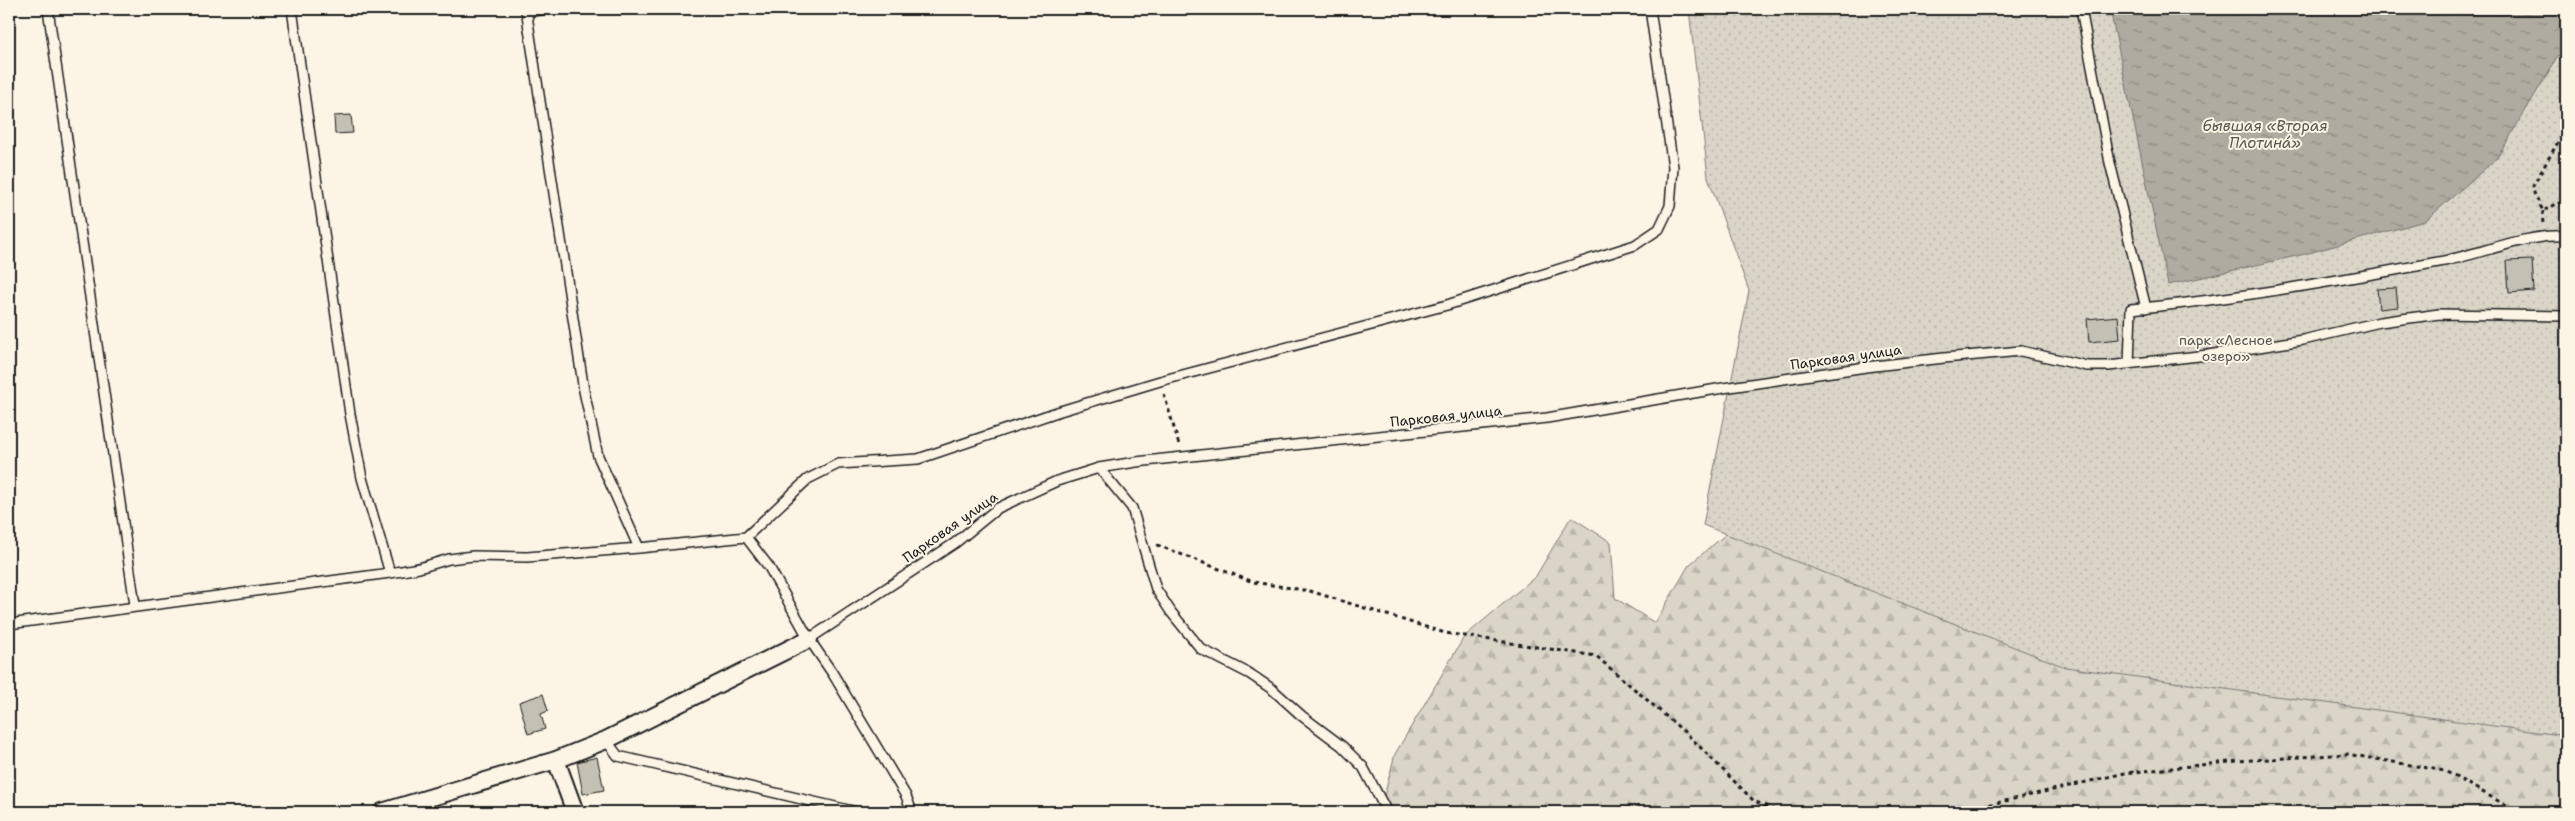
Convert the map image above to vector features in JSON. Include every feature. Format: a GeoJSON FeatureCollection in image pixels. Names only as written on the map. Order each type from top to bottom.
{"type":"FeatureCollection","features":[{"type":"Feature","properties":{"kind":"street"},"geometry":{"type":"LineString","coordinates":[[382,812],[447,791],[556,760],[606,740],[809,639]]}},
{"type":"Feature","properties":{"kind":"street"},"geometry":{"type":"LineString","coordinates":[[556,760],[575,812]]}},
{"type":"Feature","properties":{"kind":"lane"},"geometry":{"type":"LineString","coordinates":[[48,9],[135,605]]}},
{"type":"Feature","properties":{"kind":"lane"},"geometry":{"type":"LineString","coordinates":[[292,9],[350,414],[362,478],[390,573]]}},
{"type":"Feature","properties":{"kind":"lane"},"geometry":{"type":"LineString","coordinates":[[546,9],[526,11],[584,391],[598,456],[639,548]]}},
{"type":"Feature","properties":{"kind":"lane"},"geometry":{"type":"LineString","coordinates":[[9,624],[135,605],[390,573],[419,568],[448,559],[473,556],[527,557],[746,537],[808,479],[838,464],[918,459],[1057,412],[1160,381],[1447,305],[1635,245],[1659,229],[1670,206],[1673,167],[1650,9]]}},
{"type":"Feature","properties":{"kind":"lane"},"geometry":{"type":"LineString","coordinates":[[2081,9],[2110,163],[2146,308]]}},
{"type":"Feature","properties":{"kind":"lane"},"geometry":{"type":"LineString","coordinates":[[2129,364],[2131,310],[2445,260],[2546,235],[2566,236]]}},
{"type":"Feature","properties":{"kind":"lane","name":"Парковая улица"},"geometry":{"type":"LineString","coordinates":[[809,639],[954,543],[998,508],[1057,481],[1099,468],[1183,457],[1547,418],[1723,388],[1866,367],[1944,358],[2021,351],[2088,366],[2129,364],[2303,340],[2380,322],[2439,314],[2566,316]]}},
{"type":"Feature","properties":{"kind":"lane"},"geometry":{"type":"LineString","coordinates":[[1099,468],[1132,508],[1156,589],[1171,612],[1201,649],[1250,674],[1272,689],[1302,716],[1342,746],[1363,767],[1387,812]]}},
{"type":"Feature","properties":{"kind":"lane"},"geometry":{"type":"LineString","coordinates":[[746,537],[770,567],[809,639],[906,796],[912,812]]}},
{"type":"Feature","properties":{"kind":"lane"},"geometry":{"type":"LineString","coordinates":[[606,740],[618,756],[857,812]]}},
{"type":"Feature","properties":{"kind":"path"},"geometry":{"type":"LineString","coordinates":[[2544,228],[2543,211],[2534,193],[2534,180],[2566,128]]}},
{"type":"Feature","properties":{"kind":"path"},"geometry":{"type":"LineString","coordinates":[[2543,211],[2566,200]]}},
{"type":"Feature","properties":{"kind":"path"},"geometry":{"type":"LineString","coordinates":[[1160,381],[1183,457]]}},
{"type":"Feature","properties":{"kind":"path"},"geometry":{"type":"LineString","coordinates":[[1143,540],[1253,582],[1310,591],[1445,633],[1596,656],[1689,736],[1754,801],[1779,812]]}},
{"type":"Feature","properties":{"kind":"path"},"geometry":{"type":"LineString","coordinates":[[1958,812],[2125,773],[2238,761],[2347,754],[2445,771],[2518,812]]}},
{"type":"Feature","properties":{"kind":"green space","name":"парк «Лесное озеро»"},"geometry":{"type":"Polygon","coordinates":[[[1689,9],[2566,9],[2566,736],[2065,667],[1703,525],[1749,291],[1708,177],[1689,9]]]}},
{"type":"Feature","properties":{"kind":"green space"},"geometry":{"type":"Polygon","coordinates":[[[2566,390],[2566,812],[1380,812],[1395,754],[1464,637],[1536,576],[1571,517],[1611,542],[1615,598],[1655,623],[1689,565],[1762,504],[1840,526],[1844,582],[2001,627],[2566,390]]]}},
{"type":"Feature","properties":{"kind":"water","name":"бывшая «Вторая Плотинá»"},"geometry":{"type":"Polygon","coordinates":[[[2110,9],[2566,9],[2566,49],[2557,58],[2497,158],[2425,221],[2305,254],[2168,285],[2110,9]]]}},
{"type":"Feature","properties":{"kind":"building"},"geometry":{"type":"Polygon","coordinates":[[[351,115],[353,133],[335,134],[334,116],[351,115]]]}},
{"type":"Feature","properties":{"kind":"building"},"geometry":{"type":"Polygon","coordinates":[[[2532,260],[2534,291],[2509,293],[2507,261],[2532,260]]]}},
{"type":"Feature","properties":{"kind":"building"},"geometry":{"type":"Polygon","coordinates":[[[2396,288],[2398,307],[2379,309],[2377,289],[2396,288]]]}},
{"type":"Feature","properties":{"kind":"building"},"geometry":{"type":"Polygon","coordinates":[[[2118,316],[2120,339],[2089,342],[2087,319],[2118,316]]]}},
{"type":"Feature","properties":{"kind":"building"},"geometry":{"type":"Polygon","coordinates":[[[543,694],[548,711],[541,714],[545,729],[528,734],[519,702],[543,694]]]}},
{"type":"Feature","properties":{"kind":"building"},"geometry":{"type":"Polygon","coordinates":[[[597,757],[604,790],[583,794],[577,762],[597,757]]]}}]}
